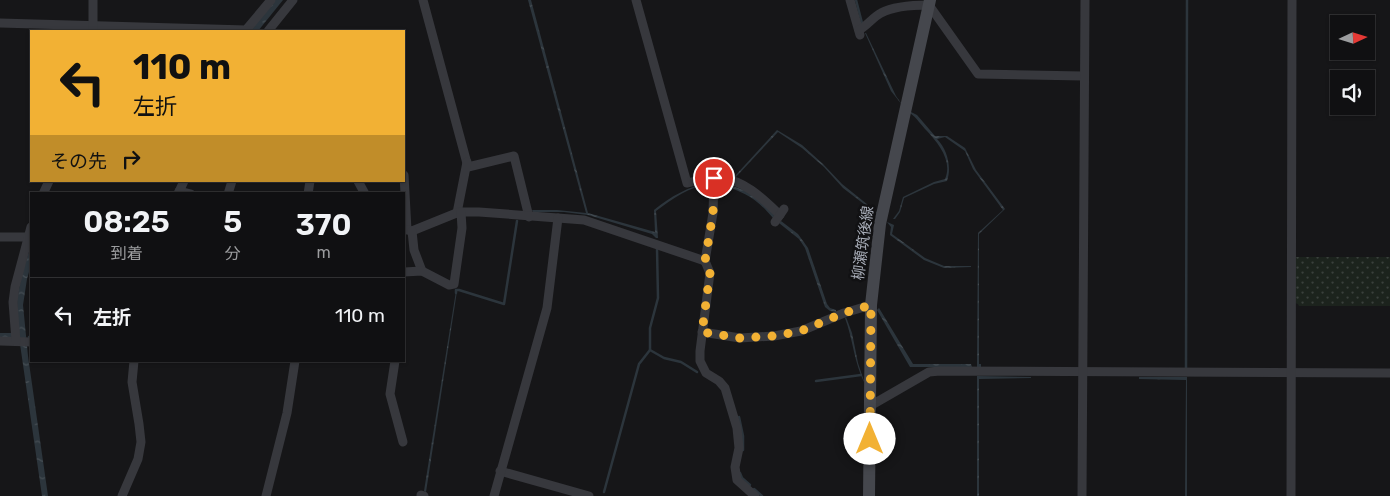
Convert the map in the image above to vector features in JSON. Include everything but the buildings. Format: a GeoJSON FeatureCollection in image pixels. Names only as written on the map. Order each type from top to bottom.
{"type":"FeatureCollection","features":[{"type":"Feature","properties":{"kind":"main road","name":"柳瀬筑後線"},"geometry":{"type":"LineString","coordinates":[[869,496],[871,305],[880,224],[929,3]]}},
{"type":"Feature","properties":{"kind":"street"},"geometry":{"type":"LineString","coordinates":[[93,28],[94,0]]}},
{"type":"Feature","properties":{"kind":"street"},"geometry":{"type":"LineString","coordinates":[[0,22],[93,28],[246,30],[271,0]]}},
{"type":"Feature","properties":{"kind":"street"},"geometry":{"type":"LineString","coordinates":[[269,30],[293,0]]}},
{"type":"Feature","properties":{"kind":"street"},"geometry":{"type":"LineString","coordinates":[[423,0],[468,167],[514,156],[529,217]]}},
{"type":"Feature","properties":{"kind":"street"},"geometry":{"type":"LineString","coordinates":[[636,0],[687,183],[723,178],[750,188],[779,215]]}},
{"type":"Feature","properties":{"kind":"street"},"geometry":{"type":"LineString","coordinates":[[850,0],[859,33],[880,13],[929,3],[978,74],[1083,76]]}},
{"type":"Feature","properties":{"kind":"street"},"geometry":{"type":"LineString","coordinates":[[1082,496],[1083,76],[1085,0]]}},
{"type":"Feature","properties":{"kind":"street"},"geometry":{"type":"LineString","coordinates":[[1291,496],[1292,0]]}},
{"type":"Feature","properties":{"kind":"street"},"geometry":{"type":"LineString","coordinates":[[405,272],[422,272],[449,285],[454,284],[462,228],[459,212],[467,162]]}},
{"type":"Feature","properties":{"kind":"street"},"geometry":{"type":"LineString","coordinates":[[714,178],[713,213],[705,261],[710,273],[700,361],[706,373],[719,381],[724,388],[737,428],[739,448],[735,467],[737,480],[755,496]]}},
{"type":"Feature","properties":{"kind":"street"},"geometry":{"type":"LineString","coordinates":[[405,182],[408,230],[422,272]]}},
{"type":"Feature","properties":{"kind":"street"},"geometry":{"type":"LineString","coordinates":[[408,230],[459,212],[584,220],[705,261]]}},
{"type":"Feature","properties":{"kind":"street"},"geometry":{"type":"LineString","coordinates":[[494,496],[547,308],[558,218]]}},
{"type":"Feature","properties":{"kind":"street"},"geometry":{"type":"LineString","coordinates":[[0,341],[24,342],[14,302],[15,287],[30,232]]}},
{"type":"Feature","properties":{"kind":"street"},"geometry":{"type":"LineString","coordinates":[[0,236],[29,237]]}},
{"type":"Feature","properties":{"kind":"street"},"geometry":{"type":"LineString","coordinates":[[702,332],[740,338],[774,336],[801,331],[844,313],[871,305]]}},
{"type":"Feature","properties":{"kind":"street"},"geometry":{"type":"LineString","coordinates":[[122,496],[138,459],[141,442],[132,382],[134,362]]}},
{"type":"Feature","properties":{"kind":"street"},"geometry":{"type":"LineString","coordinates":[[266,496],[287,413],[295,362]]}},
{"type":"Feature","properties":{"kind":"street"},"geometry":{"type":"LineString","coordinates":[[395,362],[390,394],[403,442]]}},
{"type":"Feature","properties":{"kind":"street"},"geometry":{"type":"LineString","coordinates":[[870,406],[929,372],[940,371],[1390,373]]}},
{"type":"Feature","properties":{"kind":"street"},"geometry":{"type":"LineString","coordinates":[[500,471],[588,496]]}},
{"type":"Feature","properties":{"kind":"shaded area"},"geometry":{"type":"Polygon","coordinates":[[[1295,257],[1390,257],[1390,306],[1299,306],[1295,303],[1295,257]]]}},
{"type":"Feature","properties":{"kind":"water"},"geometry":{"type":"Polygon","coordinates":[[[275,0],[283,0],[259,30],[249,30],[275,0]]]}},
{"type":"Feature","properties":{"kind":"water"},"geometry":{"type":"Polygon","coordinates":[[[528,0],[531,0],[588,213],[655,232],[654,210],[680,193],[694,187],[710,182],[710,184],[695,187],[656,211],[658,238],[652,234],[588,215],[564,212],[533,212],[532,210],[557,210],[586,213],[528,0]]]}},
{"type":"Feature","properties":{"kind":"water"},"geometry":{"type":"Polygon","coordinates":[[[865,33],[896,96],[903,106],[891,91],[865,33]]]}},
{"type":"Feature","properties":{"kind":"water"},"geometry":{"type":"Polygon","coordinates":[[[911,112],[917,115],[935,136],[947,136],[965,148],[976,170],[1005,209],[979,234],[979,364],[981,364],[981,367],[977,367],[978,233],[1003,210],[973,169],[965,151],[945,137],[937,139],[948,158],[949,170],[947,181],[934,184],[904,198],[900,212],[893,219],[899,211],[903,197],[934,182],[945,179],[947,172],[946,159],[940,147],[911,112]]]}},
{"type":"Feature","properties":{"kind":"water"},"geometry":{"type":"Polygon","coordinates":[[[777,130],[802,145],[842,184],[878,213],[843,188],[824,167],[802,148],[778,132],[735,178],[777,130]]]}},
{"type":"Feature","properties":{"kind":"water"},"geometry":{"type":"Polygon","coordinates":[[[722,182],[749,192],[775,215],[773,218],[756,201],[737,190],[721,185],[722,182]]]}},
{"type":"Feature","properties":{"kind":"water"},"geometry":{"type":"Polygon","coordinates":[[[781,221],[798,234],[808,248],[827,304],[836,312],[830,311],[825,307],[805,248],[799,239],[779,223],[781,221]]]}},
{"type":"Feature","properties":{"kind":"water"},"geometry":{"type":"Polygon","coordinates":[[[887,222],[894,225],[892,234],[925,258],[944,266],[971,267],[944,268],[924,260],[890,235],[891,227],[887,222]]]}},
{"type":"Feature","properties":{"kind":"water"},"geometry":{"type":"Polygon","coordinates":[[[30,248],[30,268],[23,305],[28,356],[48,496],[42,496],[19,337],[0,337],[0,333],[18,333],[17,299],[30,248]]]}},
{"type":"Feature","properties":{"kind":"water"},"geometry":{"type":"Polygon","coordinates":[[[457,291],[426,492],[424,491],[457,291]]]}},
{"type":"Feature","properties":{"kind":"water"},"geometry":{"type":"Polygon","coordinates":[[[879,308],[913,364],[971,364],[972,367],[910,367],[877,310],[879,308]]]}},
{"type":"Feature","properties":{"kind":"water"},"geometry":{"type":"Polygon","coordinates":[[[846,317],[852,333],[858,363],[865,384],[856,359],[846,317]]]}},
{"type":"Feature","properties":{"kind":"water"},"geometry":{"type":"Polygon","coordinates":[[[977,376],[1031,377],[979,379],[979,496],[977,496],[977,376]]]}},
{"type":"Feature","properties":{"kind":"water"},"geometry":{"type":"Polygon","coordinates":[[[1139,377],[1187,377],[1187,496],[1185,496],[1186,380],[1139,379],[1139,377]]]}},
{"type":"Feature","properties":{"kind":"waterway"},"geometry":{"type":"LineString","coordinates":[[856,0],[862,23]]}},
{"type":"Feature","properties":{"kind":"waterway"},"geometry":{"type":"LineString","coordinates":[[1186,368],[1187,0]]}},
{"type":"Feature","properties":{"kind":"waterway"},"geometry":{"type":"LineString","coordinates":[[456,293],[456,290],[459,290],[504,304],[517,221]]}},
{"type":"Feature","properties":{"kind":"waterway"},"geometry":{"type":"LineString","coordinates":[[657,248],[658,298],[650,328],[650,350],[664,358],[681,362],[697,372]]}},
{"type":"Feature","properties":{"kind":"waterway"},"geometry":{"type":"LineString","coordinates":[[604,492],[639,364],[650,350]]}},
{"type":"Feature","properties":{"kind":"waterway"},"geometry":{"type":"LineString","coordinates":[[816,381],[861,375]]}},
{"type":"Feature","properties":{"kind":"waterway"},"geometry":{"type":"LineString","coordinates":[[739,417],[743,436],[743,450]]}},
{"type":"Feature","properties":{"kind":"waterway"},"geometry":{"type":"LineString","coordinates":[[740,473],[742,478],[750,485]]}},
{"type":"Feature","properties":{"kind":"waterway"},"geometry":{"type":"LineString","coordinates":[[754,489],[762,496]]}},
{"type":"Feature","properties":{"kind":"route"},"geometry":{"type":"LineString","coordinates":[[714,178],[713,213],[705,261],[710,273],[702,332],[740,338],[774,336],[801,331],[844,313],[871,305],[870,439]]}}]}
